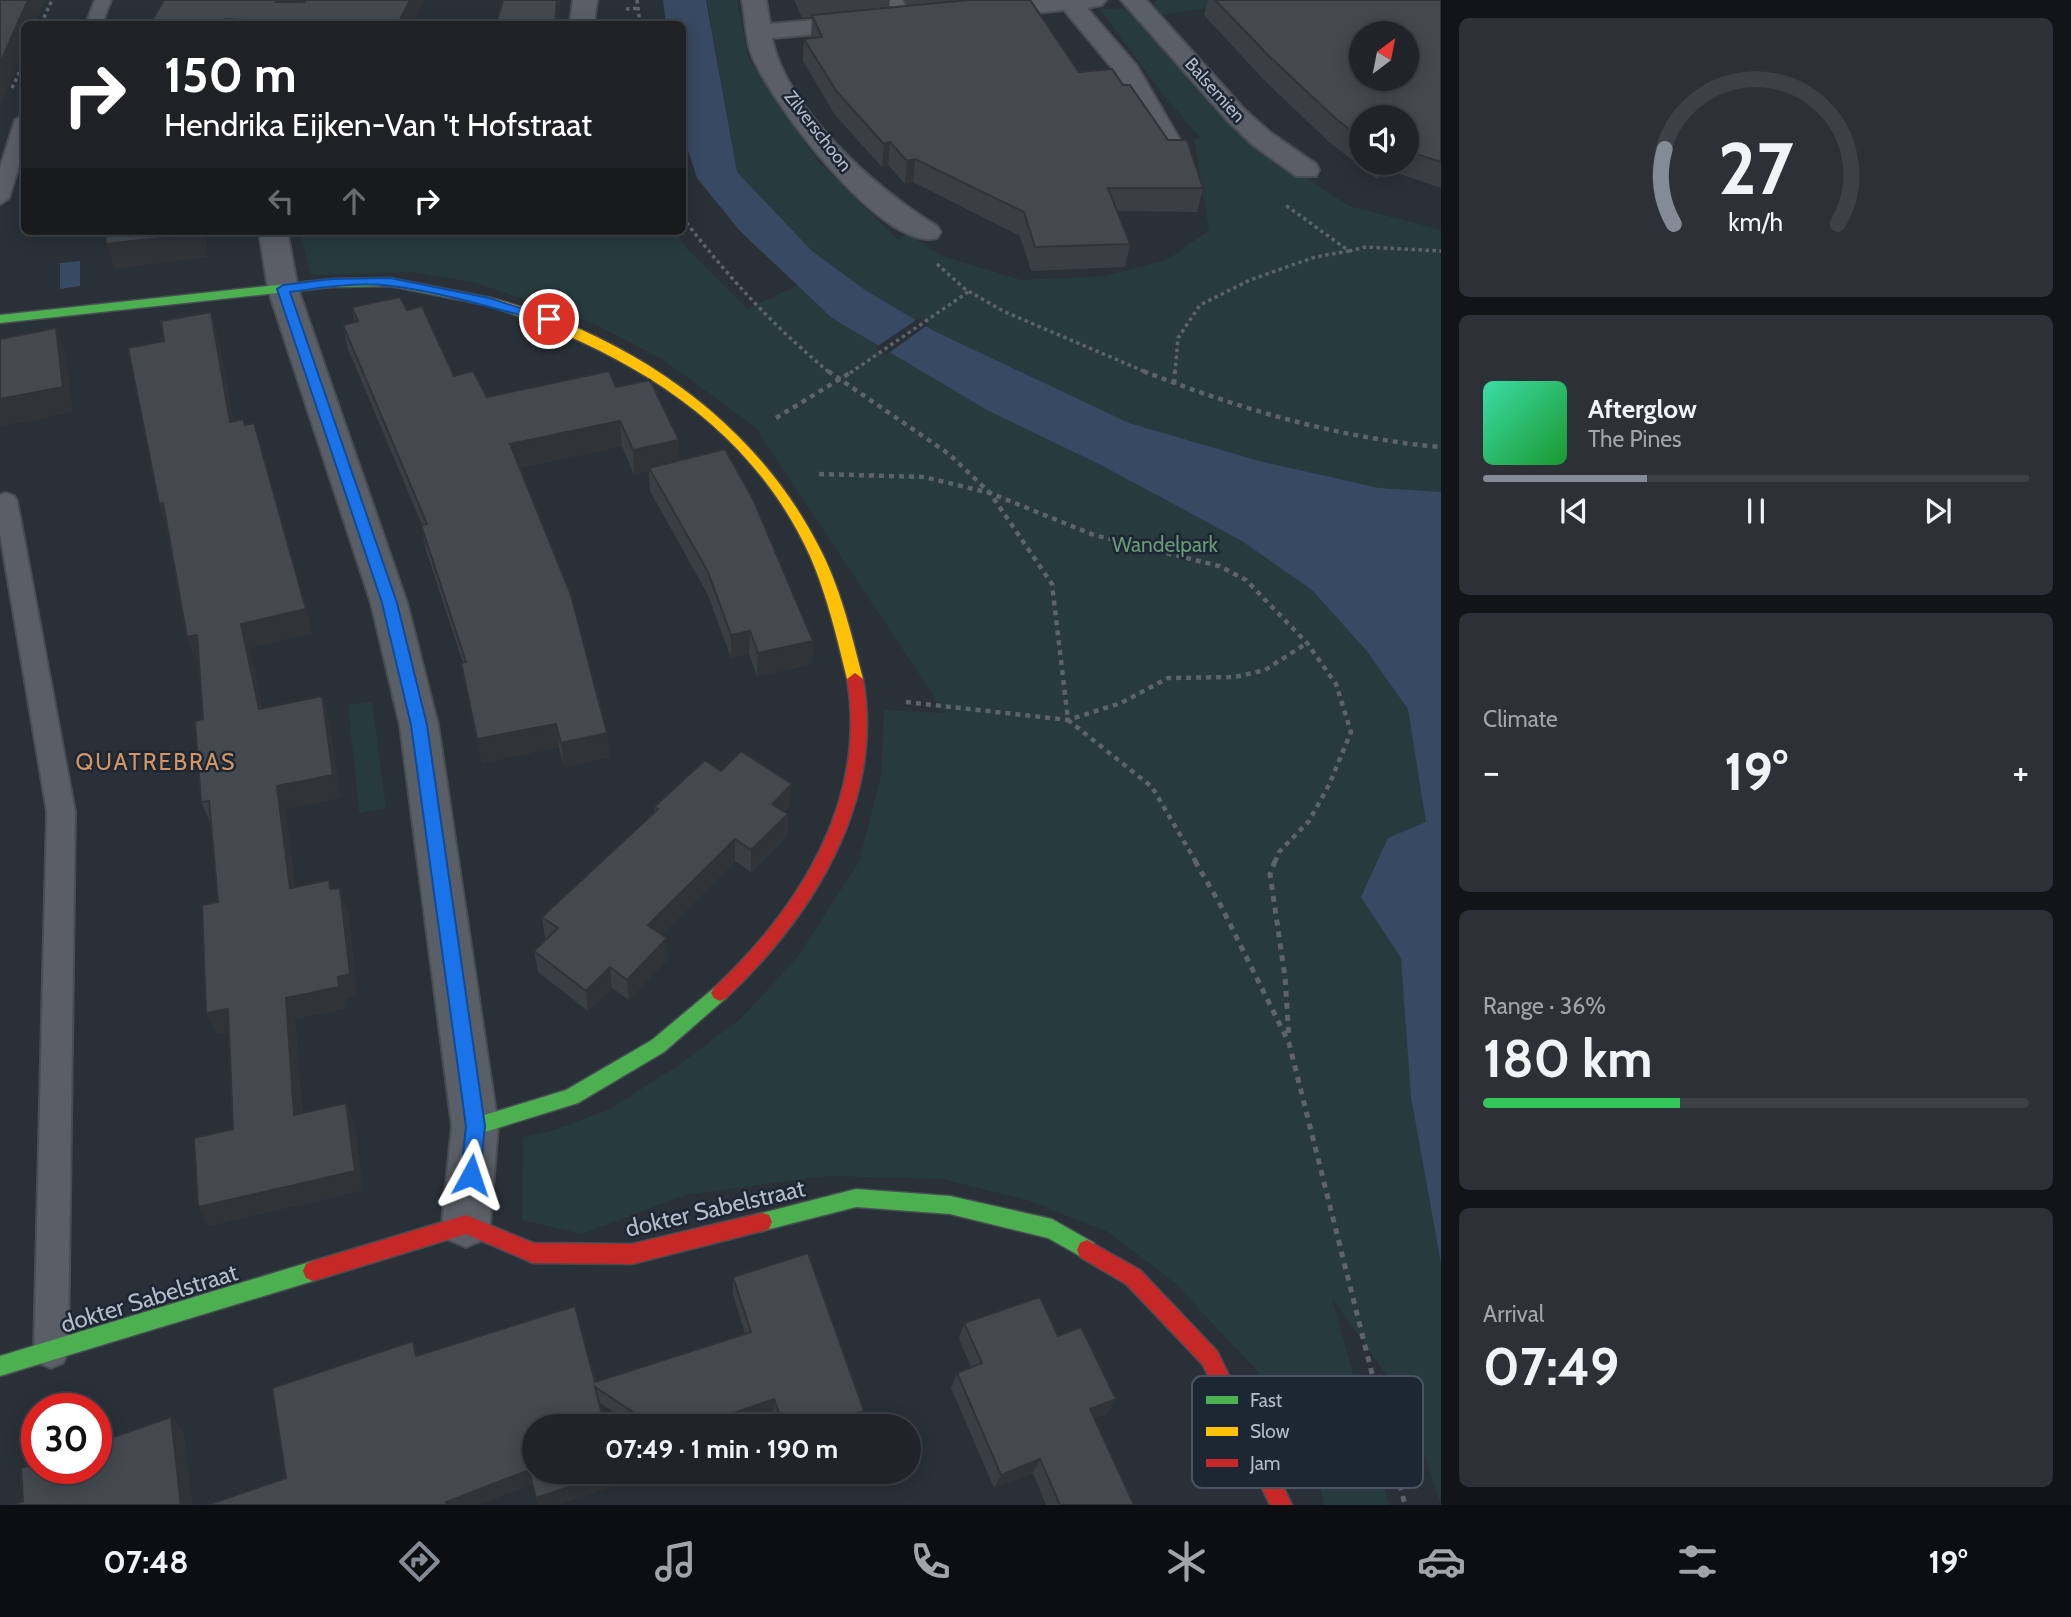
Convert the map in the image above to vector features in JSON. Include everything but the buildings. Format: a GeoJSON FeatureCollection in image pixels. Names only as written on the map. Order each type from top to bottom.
{"type":"FeatureCollection","features":[{"type":"Feature","properties":{"kind":"street"},"geometry":{"type":"LineString","coordinates":[[582,21],[585,0]]}},
{"type":"Feature","properties":{"kind":"street","name":"Zilverschoon"},"geometry":{"type":"LineString","coordinates":[[754,0],[764,55],[800,113],[842,166],[897,216],[927,232]]}},
{"type":"Feature","properties":{"kind":"street","name":"Balsemien"},"geometry":{"type":"LineString","coordinates":[[1133,0],[1236,115],[1262,139],[1306,170]]}},
{"type":"Feature","properties":{"kind":"street"},"geometry":{"type":"LineString","coordinates":[[961,14],[1082,1],[1128,71],[1171,147]]}},
{"type":"Feature","properties":{"kind":"street"},"geometry":{"type":"LineString","coordinates":[[761,32],[900,10],[933,17]]}},
{"type":"Feature","properties":{"kind":"street"},"geometry":{"type":"LineString","coordinates":[[274,235],[283,289],[390,603],[419,725],[475,1126],[466,1224]]}},
{"type":"Feature","properties":{"kind":"street"},"geometry":{"type":"LineString","coordinates":[[0,319],[332,283],[390,282],[489,301],[549,319],[633,360],[704,408],[739,439],[774,483],[810,542],[837,607],[860,698],[855,766],[838,833],[798,902],[743,973],[658,1046],[572,1097],[475,1126]]}},
{"type":"Feature","properties":{"kind":"street","name":"dokter Sabelstraat"},"geometry":{"type":"LineString","coordinates":[[0,1366],[466,1224],[533,1253],[632,1254],[856,1198],[950,1205],[1052,1229],[1133,1277],[1210,1357],[1219,1376]]}},
{"type":"Feature","properties":{"kind":"street","name":"dokter Sabelstraat"},"geometry":{"type":"LineString","coordinates":[[1273,1488],[1281,1505]]}},
{"type":"Feature","properties":{"kind":"lane"},"geometry":{"type":"LineString","coordinates":[[95,21],[103,0]]}},
{"type":"Feature","properties":{"kind":"lane"},"geometry":{"type":"LineString","coordinates":[[0,198],[21,130]]}},
{"type":"Feature","properties":{"kind":"lane"},"geometry":{"type":"LineString","coordinates":[[6,501],[61,812],[51,1351]]}},
{"type":"Feature","properties":{"kind":"path"},"geometry":{"type":"LineString","coordinates":[[42,21],[52,0]]}},
{"type":"Feature","properties":{"kind":"path"},"geometry":{"type":"LineString","coordinates":[[636,0],[640,21]]}},
{"type":"Feature","properties":{"kind":"path"},"geometry":{"type":"LineString","coordinates":[[11,64],[21,62]]}},
{"type":"Feature","properties":{"kind":"path"},"geometry":{"type":"LineString","coordinates":[[1278,199],[1349,251]]}},
{"type":"Feature","properties":{"kind":"path"},"geometry":{"type":"LineString","coordinates":[[686,221],[728,277],[779,330],[839,381],[949,454],[990,493],[1052,584],[1068,720],[1152,787],[1221,906],[1289,1043]]}},
{"type":"Feature","properties":{"kind":"path"},"geometry":{"type":"LineString","coordinates":[[1174,384],[1178,338],[1200,305],[1250,280],[1315,257],[1366,247],[1441,251]]}},
{"type":"Feature","properties":{"kind":"path"},"geometry":{"type":"LineString","coordinates":[[739,439],[839,381],[968,292],[1074,344],[1262,415],[1352,437],[1441,447]]}},
{"type":"Feature","properties":{"kind":"path"},"geometry":{"type":"LineString","coordinates":[[774,483],[816,474],[924,477],[990,493],[1094,536],[1219,566],[1246,580],[1307,643],[1336,684],[1351,732],[1329,785],[1308,821],[1279,852],[1270,874],[1286,977],[1289,1043],[1373,1376]]}},
{"type":"Feature","properties":{"kind":"path"},"geometry":{"type":"LineString","coordinates":[[860,698],[1068,720],[1121,703],[1168,678],[1235,677],[1265,670],[1307,643]]}},
{"type":"Feature","properties":{"kind":"path"},"geometry":{"type":"LineString","coordinates":[[1401,1488],[1405,1505]]}},
{"type":"Feature","properties":{"kind":"green space","name":"Wandelpark"},"geometry":{"type":"Polygon","coordinates":[[[707,0],[737,0],[748,57],[817,160],[897,239],[908,234],[942,256],[1021,280],[1104,276],[1167,260],[1209,230],[1194,139],[1200,138],[1158,88],[1100,9],[1128,8],[1244,137],[1349,206],[1441,230],[1441,1505],[1423,1450],[1423,1376],[1387,1376],[1332,1298],[1353,1376],[1259,1376],[1175,1283],[1108,1232],[1027,1200],[942,1179],[827,1176],[685,1195],[582,1234],[522,1220],[523,1137],[549,1132],[610,1109],[679,1065],[741,1018],[796,959],[859,862],[881,775],[884,710],[945,713],[755,427],[662,359],[592,323],[477,283],[414,272],[311,275],[301,235],[677,235],[688,250],[747,309],[835,268],[812,251],[737,172],[707,0]]]}},
{"type":"Feature","properties":{"kind":"green space"},"geometry":{"type":"Polygon","coordinates":[[[1157,0],[1263,0],[1160,15],[1153,4],[1157,0]]]}},
{"type":"Feature","properties":{"kind":"green space"},"geometry":{"type":"Polygon","coordinates":[[[372,702],[386,808],[359,813],[348,705],[372,702]]]}},
{"type":"Feature","properties":{"kind":"green space","name":"Wandelpark"},"geometry":{"type":"Polygon","coordinates":[[[1321,1488],[1384,1488],[1389,1505],[1324,1505],[1321,1488]]]}},
{"type":"Feature","properties":{"kind":"water"},"geometry":{"type":"Polygon","coordinates":[[[663,0],[706,0],[737,172],[812,251],[865,290],[934,331],[1129,423],[1259,461],[1379,488],[1441,492],[1441,1263],[1411,1097],[1401,958],[1361,897],[1388,838],[1426,822],[1408,709],[1366,650],[1312,590],[1242,541],[1101,465],[987,410],[832,318],[740,231],[697,178],[686,144],[686,21],[666,21],[663,0]]]}},
{"type":"Feature","properties":{"kind":"water"},"geometry":{"type":"Polygon","coordinates":[[[80,261],[80,286],[60,289],[60,263],[80,261]]]}},
{"type":"Feature","properties":{"kind":"pier"},"geometry":{"type":"Polygon","coordinates":[[[919,318],[929,324],[886,355],[875,348],[919,318]]]}},
{"type":"Feature","properties":{"kind":"traffic: fast"},"geometry":{"type":"LineString","coordinates":[[0,319],[332,283],[390,282],[491,302]]}},
{"type":"Feature","properties":{"kind":"traffic: fast"},"geometry":{"type":"LineString","coordinates":[[475,1126],[571,1097],[658,1046],[720,993]]}},
{"type":"Feature","properties":{"kind":"traffic: fast"},"geometry":{"type":"LineString","coordinates":[[762,1222],[856,1198],[950,1205],[1052,1229],[1087,1250]]}},
{"type":"Feature","properties":{"kind":"traffic: fast"},"geometry":{"type":"LineString","coordinates":[[0,1366],[313,1271]]}},
{"type":"Feature","properties":{"kind":"traffic: slow"},"geometry":{"type":"LineString","coordinates":[[491,302],[589,338],[634,362],[676,389],[716,420],[751,456],[783,496],[818,558],[836,609],[855,679]]}},
{"type":"Feature","properties":{"kind":"traffic: jam"},"geometry":{"type":"LineString","coordinates":[[720,993],[738,977],[786,920],[837,835],[848,801],[856,758],[859,714],[855,679]]}},
{"type":"Feature","properties":{"kind":"traffic: jam"},"geometry":{"type":"LineString","coordinates":[[313,1271],[466,1224],[533,1253],[632,1254],[762,1222]]}},
{"type":"Feature","properties":{"kind":"traffic: jam"},"geometry":{"type":"LineString","coordinates":[[1087,1250],[1133,1277],[1210,1358],[1219,1376]]}},
{"type":"Feature","properties":{"kind":"traffic: jam"},"geometry":{"type":"LineString","coordinates":[[1273,1488],[1281,1505]]}},
{"type":"Feature","properties":{"kind":"district","name":"QUATREBRAS"},"geometry":{"type":"Point","coordinates":[156,762]}},
{"type":"Feature","properties":{"kind":"route"},"geometry":{"type":"LineString","coordinates":[[471,1175],[475,1126],[419,725],[390,603],[330,436],[283,289],[332,283],[390,282],[489,301],[549,319]]}}]}
